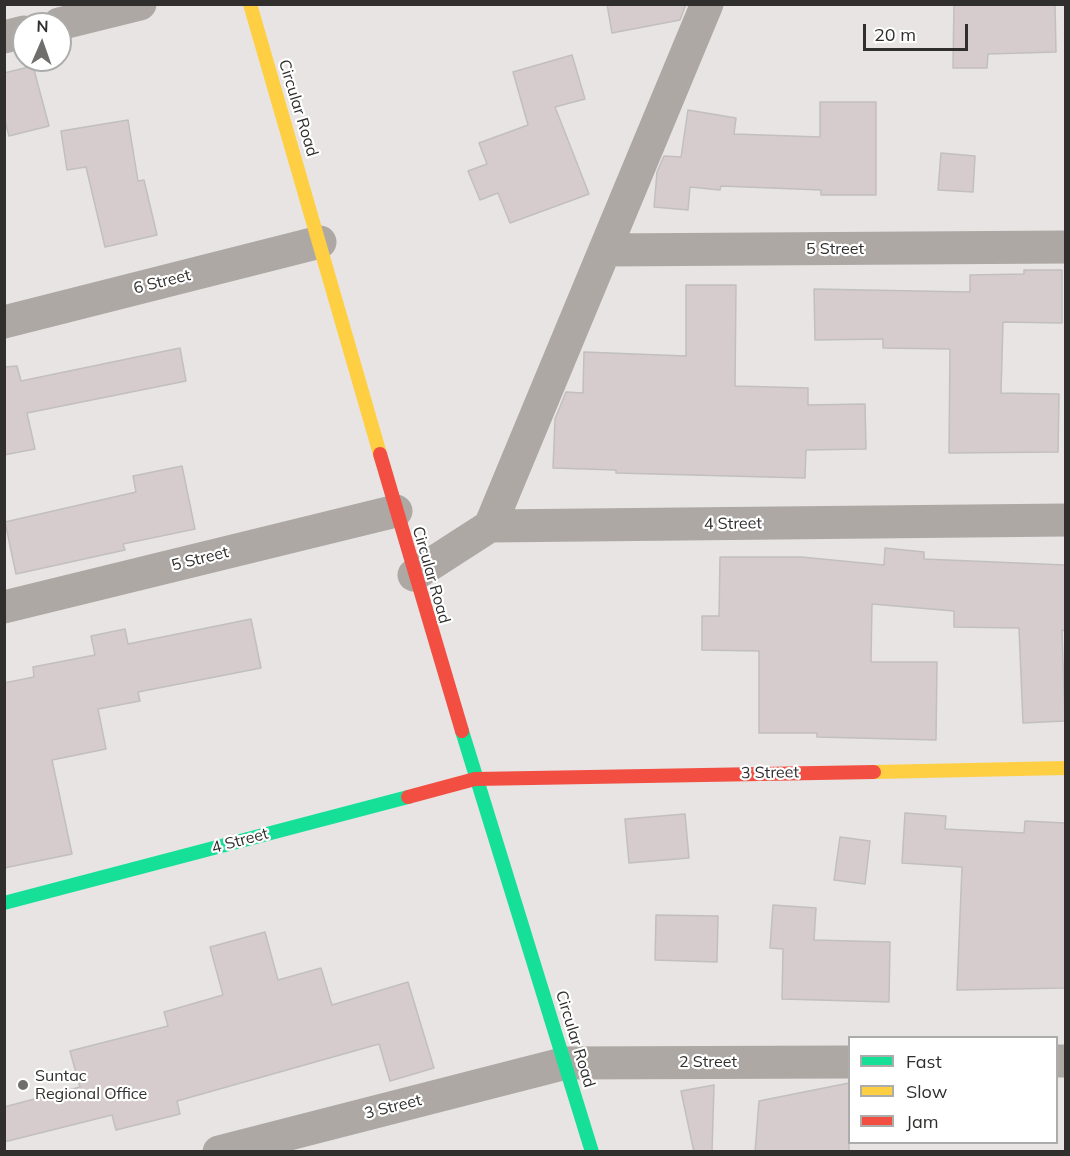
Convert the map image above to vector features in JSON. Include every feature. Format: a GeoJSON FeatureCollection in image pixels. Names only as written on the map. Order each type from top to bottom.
{"type":"FeatureCollection","features":[{"type":"Feature","properties":{"kind":"main road","name":"Circular Road"},"geometry":{"type":"LineString","coordinates":[[250,4],[414,575],[475,779],[566,1063],[592,1152]]}},
{"type":"Feature","properties":{"kind":"main road","name":"3 Street"},"geometry":{"type":"LineString","coordinates":[[475,779],[1065,768]]}},
{"type":"Feature","properties":{"kind":"main road","name":"4 Street"},"geometry":{"type":"LineString","coordinates":[[4,903],[475,779]]}},
{"type":"Feature","properties":{"kind":"street"},"geometry":{"type":"LineString","coordinates":[[72,21],[140,4]]}},
{"type":"Feature","properties":{"kind":"street"},"geometry":{"type":"LineString","coordinates":[[414,575],[490,526],[707,4]]}},
{"type":"Feature","properties":{"kind":"street","name":"6 Street"},"geometry":{"type":"LineString","coordinates":[[4,321],[320,242]]}},
{"type":"Feature","properties":{"kind":"street","name":"5 Street"},"geometry":{"type":"LineString","coordinates":[[605,250],[1065,247]]}},
{"type":"Feature","properties":{"kind":"street","name":"5 Street"},"geometry":{"type":"LineString","coordinates":[[4,607],[396,511]]}},
{"type":"Feature","properties":{"kind":"street","name":"4 Street"},"geometry":{"type":"LineString","coordinates":[[490,526],[1065,520]]}},
{"type":"Feature","properties":{"kind":"street","name":"2 Street"},"geometry":{"type":"LineString","coordinates":[[566,1063],[848,1062]]}},
{"type":"Feature","properties":{"kind":"street","name":"3 Street"},"geometry":{"type":"LineString","coordinates":[[219,1152],[566,1063]]}},
{"type":"Feature","properties":{"kind":"building"},"geometry":{"type":"Polygon","coordinates":[[[607,4],[686,4],[680,20],[612,33],[607,4]]]}},
{"type":"Feature","properties":{"kind":"building"},"geometry":{"type":"Polygon","coordinates":[[[954,4],[1055,4],[1056,52],[988,54],[987,68],[953,68],[954,4]]]}},
{"type":"Feature","properties":{"kind":"building"},"geometry":{"type":"Polygon","coordinates":[[[572,55],[585,99],[555,107],[589,194],[510,223],[498,193],[480,200],[468,171],[487,164],[479,143],[528,125],[513,72],[572,55]]]}},
{"type":"Feature","properties":{"kind":"building"},"geometry":{"type":"Polygon","coordinates":[[[35,72],[49,126],[9,136],[4,117],[4,73],[35,72]]]}},
{"type":"Feature","properties":{"kind":"building"},"geometry":{"type":"Polygon","coordinates":[[[820,102],[876,102],[876,195],[821,195],[821,190],[721,186],[720,190],[690,187],[688,210],[654,207],[657,172],[664,156],[681,157],[688,110],[736,118],[734,134],[820,137],[820,102]]]}},
{"type":"Feature","properties":{"kind":"building"},"geometry":{"type":"Polygon","coordinates":[[[128,120],[138,181],[144,180],[157,235],[105,247],[86,167],[67,170],[61,131],[128,120]]]}},
{"type":"Feature","properties":{"kind":"building"},"geometry":{"type":"Polygon","coordinates":[[[941,153],[975,156],[973,192],[938,190],[941,153]]]}},
{"type":"Feature","properties":{"kind":"building"},"geometry":{"type":"Polygon","coordinates":[[[1024,270],[1062,270],[1062,323],[1003,322],[1001,393],[1059,394],[1058,452],[949,453],[950,349],[883,348],[883,339],[815,340],[814,289],[970,292],[970,275],[1024,274],[1024,270]]]}},
{"type":"Feature","properties":{"kind":"building"},"geometry":{"type":"Polygon","coordinates":[[[686,285],[736,285],[735,386],[808,388],[808,405],[865,404],[866,449],[806,450],[805,478],[616,473],[616,470],[553,468],[555,419],[566,392],[583,393],[584,352],[686,356],[686,285]]]}},
{"type":"Feature","properties":{"kind":"building"},"geometry":{"type":"Polygon","coordinates":[[[180,348],[186,381],[27,413],[35,449],[4,455],[4,367],[17,366],[21,381],[180,348]]]}},
{"type":"Feature","properties":{"kind":"building"},"geometry":{"type":"Polygon","coordinates":[[[182,466],[195,529],[123,544],[125,550],[16,574],[5,522],[136,492],[133,476],[182,466]]]}},
{"type":"Feature","properties":{"kind":"building"},"geometry":{"type":"Polygon","coordinates":[[[885,548],[924,552],[924,559],[1065,565],[1065,631],[1062,630],[1065,721],[1023,723],[1019,628],[954,627],[954,611],[872,604],[871,662],[937,662],[936,740],[817,737],[817,733],[759,733],[759,651],[702,650],[702,616],[719,616],[720,557],[801,557],[884,565],[885,548]]]}},
{"type":"Feature","properties":{"kind":"building"},"geometry":{"type":"Polygon","coordinates":[[[251,619],[261,668],[138,692],[140,701],[98,709],[106,749],[52,760],[72,854],[4,868],[4,683],[34,677],[33,667],[95,655],[91,636],[125,629],[128,644],[251,619]]]}},
{"type":"Feature","properties":{"kind":"building"},"geometry":{"type":"Polygon","coordinates":[[[905,813],[946,816],[945,829],[1024,833],[1025,821],[1065,823],[1065,988],[957,990],[962,867],[902,863],[905,813]]]}},
{"type":"Feature","properties":{"kind":"building"},"geometry":{"type":"Polygon","coordinates":[[[685,814],[689,858],[629,863],[625,819],[685,814]]]}},
{"type":"Feature","properties":{"kind":"building"},"geometry":{"type":"Polygon","coordinates":[[[840,837],[870,841],[865,884],[834,880],[840,837]]]}},
{"type":"Feature","properties":{"kind":"building"},"geometry":{"type":"Polygon","coordinates":[[[773,905],[816,908],[814,940],[890,942],[889,1002],[782,999],[783,949],[770,948],[773,905]]]}},
{"type":"Feature","properties":{"kind":"building"},"geometry":{"type":"Polygon","coordinates":[[[656,915],[718,916],[717,962],[655,960],[656,915]]]}},
{"type":"Feature","properties":{"kind":"building"},"geometry":{"type":"Polygon","coordinates":[[[265,932],[278,980],[321,968],[332,1005],[408,982],[434,1068],[390,1081],[379,1044],[177,1101],[180,1114],[116,1130],[112,1115],[4,1142],[4,1107],[80,1087],[70,1051],[168,1026],[164,1012],[223,995],[210,947],[265,932]]]}},
{"type":"Feature","properties":{"kind":"building"},"geometry":{"type":"Polygon","coordinates":[[[848,1083],[849,1152],[755,1152],[759,1101],[848,1083]]]}},
{"type":"Feature","properties":{"kind":"building"},"geometry":{"type":"Polygon","coordinates":[[[714,1085],[712,1152],[694,1152],[681,1091],[714,1085]]]}},
{"type":"Feature","properties":{"kind":"traffic: fast"},"geometry":{"type":"LineString","coordinates":[[462,731],[592,1152]]}},
{"type":"Feature","properties":{"kind":"traffic: fast"},"geometry":{"type":"LineString","coordinates":[[4,903],[408,797]]}},
{"type":"Feature","properties":{"kind":"traffic: slow"},"geometry":{"type":"LineString","coordinates":[[250,4],[380,454]]}},
{"type":"Feature","properties":{"kind":"traffic: slow"},"geometry":{"type":"LineString","coordinates":[[874,772],[1066,768]]}},
{"type":"Feature","properties":{"kind":"traffic: jam"},"geometry":{"type":"LineString","coordinates":[[380,454],[462,731]]}},
{"type":"Feature","properties":{"kind":"traffic: jam"},"geometry":{"type":"LineString","coordinates":[[408,797],[475,779],[874,772]]}},
{"type":"Feature","properties":{"kind":"place","name":"Suntac Regional Office"},"geometry":{"type":"Point","coordinates":[23,1085]}}]}
